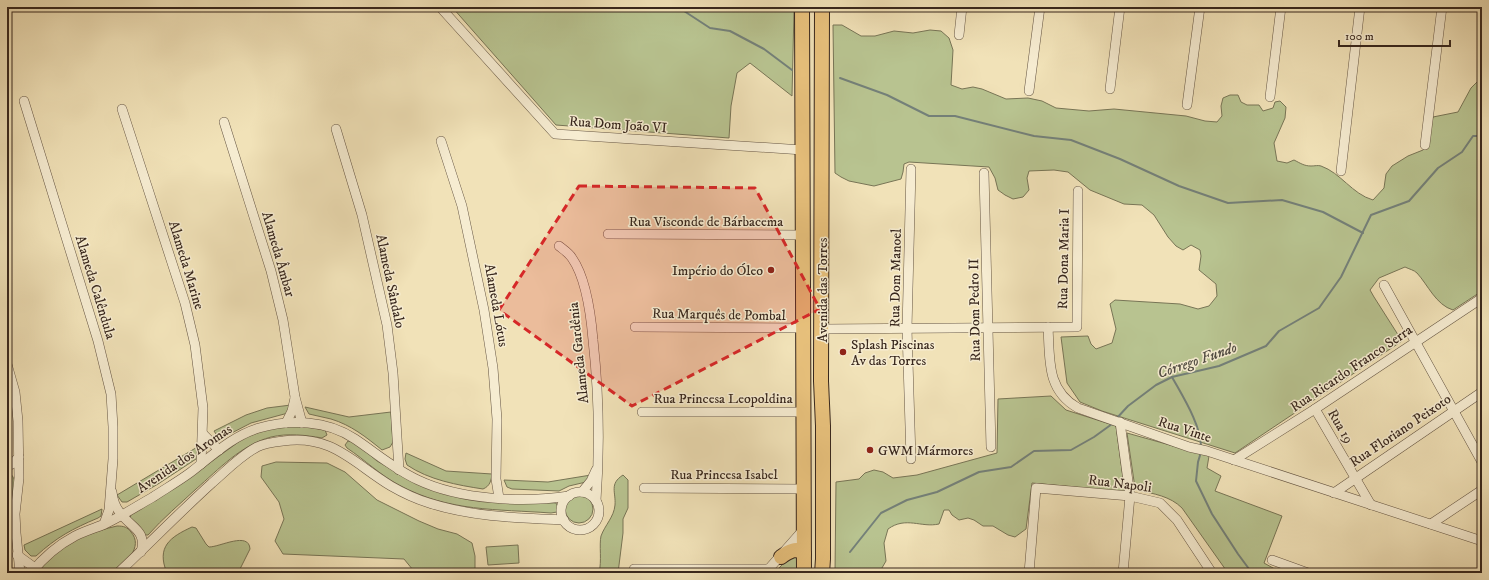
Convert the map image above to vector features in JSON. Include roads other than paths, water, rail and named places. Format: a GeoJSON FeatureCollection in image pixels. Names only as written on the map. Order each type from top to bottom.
{"type":"FeatureCollection","features":[{"type":"Feature","properties":{"kind":"main road","name":"Avenida das Torres"},"geometry":{"type":"LineString","coordinates":[[802,7],[804,573]]}},
{"type":"Feature","properties":{"kind":"main road","name":"Avenida das Torres"},"geometry":{"type":"LineString","coordinates":[[822,7],[821,381],[823,426],[823,573]]}},
{"type":"Feature","properties":{"kind":"main road"},"geometry":{"type":"LineString","coordinates":[[804,357],[805,380],[809,388],[814,390],[818,389],[821,381]]}},
{"type":"Feature","properties":{"kind":"main road"},"geometry":{"type":"LineString","coordinates":[[781,556],[796,550],[801,551],[804,554]]}},
{"type":"Feature","properties":{"kind":"street","name":"Rua Dom João VI"},"geometry":{"type":"LineString","coordinates":[[440,7],[555,134],[803,150]]}},
{"type":"Feature","properties":{"kind":"street"},"geometry":{"type":"LineString","coordinates":[[959,36],[962,7]]}},
{"type":"Feature","properties":{"kind":"street"},"geometry":{"type":"LineString","coordinates":[[1029,91],[1040,7]]}},
{"type":"Feature","properties":{"kind":"street"},"geometry":{"type":"LineString","coordinates":[[1110,89],[1120,7]]}},
{"type":"Feature","properties":{"kind":"street"},"geometry":{"type":"LineString","coordinates":[[1187,105],[1200,7]]}},
{"type":"Feature","properties":{"kind":"street"},"geometry":{"type":"LineString","coordinates":[[1270,97],[1282,7]]}},
{"type":"Feature","properties":{"kind":"street"},"geometry":{"type":"LineString","coordinates":[[1341,171],[1360,7]]}},
{"type":"Feature","properties":{"kind":"street"},"geometry":{"type":"LineString","coordinates":[[1425,145],[1442,7]]}},
{"type":"Feature","properties":{"kind":"street","name":"Alameda Calêndula"},"geometry":{"type":"LineString","coordinates":[[24,101],[98,341],[111,394],[113,459],[108,510],[104,524]]}},
{"type":"Feature","properties":{"kind":"street","name":"Alameda Marine"},"geometry":{"type":"LineString","coordinates":[[122,109],[185,303],[195,345],[203,408],[201,464]]}},
{"type":"Feature","properties":{"kind":"street","name":"Alameda Âmbar"},"geometry":{"type":"LineString","coordinates":[[224,122],[271,271],[284,327],[295,397],[302,423]]}},
{"type":"Feature","properties":{"kind":"street","name":"Alameda Sândalo"},"geometry":{"type":"LineString","coordinates":[[336,129],[362,216],[387,325],[393,373],[399,470]]}},
{"type":"Feature","properties":{"kind":"street","name":"Alameda Lótus"},"geometry":{"type":"LineString","coordinates":[[441,141],[462,206],[484,310],[493,368],[497,420],[496,479],[499,498]]}},
{"type":"Feature","properties":{"kind":"street","name":"Rua Dom Manoel"},"geometry":{"type":"LineString","coordinates":[[911,170],[907,329],[911,459]]}},
{"type":"Feature","properties":{"kind":"street","name":"Rua Dom Pedro II"},"geometry":{"type":"LineString","coordinates":[[984,173],[991,447]]}},
{"type":"Feature","properties":{"kind":"street","name":"Rua Dona Maria I"},"geometry":{"type":"LineString","coordinates":[[1048,327],[1077,327],[1078,191]]}},
{"type":"Feature","properties":{"kind":"street","name":"Rua Visconde de Bárbacema"},"geometry":{"type":"LineString","coordinates":[[608,234],[803,235]]}},
{"type":"Feature","properties":{"kind":"street","name":"Alameda Gardênia"},"geometry":{"type":"LineString","coordinates":[[559,246],[573,259],[587,296],[590,314],[596,365],[599,420],[596,501]]}},
{"type":"Feature","properties":{"kind":"street"},"geometry":{"type":"LineString","coordinates":[[1384,285],[1482,462]]}},
{"type":"Feature","properties":{"kind":"street","name":"Rua Ricardo Franco Serra"},"geometry":{"type":"LineString","coordinates":[[1234,460],[1315,409],[1415,341],[1482,298]]}},
{"type":"Feature","properties":{"kind":"street","name":"Rua Marquês de Pombal"},"geometry":{"type":"LineString","coordinates":[[635,327],[803,328]]}},
{"type":"Feature","properties":{"kind":"street"},"geometry":{"type":"LineString","coordinates":[[822,329],[1048,327]]}},
{"type":"Feature","properties":{"kind":"street","name":"Rua Vinte"},"geometry":{"type":"LineString","coordinates":[[1048,327],[1051,373],[1055,384],[1063,397],[1078,408],[1189,447],[1207,451],[1482,541]]}},
{"type":"Feature","properties":{"kind":"street"},"geometry":{"type":"LineString","coordinates":[[7,364],[15,392],[18,421],[19,478],[16,514],[17,555],[20,573]]}},
{"type":"Feature","properties":{"kind":"street","name":"Rua Floriano Peixoto"},"geometry":{"type":"LineString","coordinates":[[1334,493],[1453,410],[1482,392]]}},
{"type":"Feature","properties":{"kind":"street","name":"Alameda Âmbar"},"geometry":{"type":"LineString","coordinates":[[286,423],[292,411],[295,397]]}},
{"type":"Feature","properties":{"kind":"street","name":"Rua 19"},"geometry":{"type":"LineString","coordinates":[[1315,409],[1355,478]]}},
{"type":"Feature","properties":{"kind":"street","name":"Rua Princesa Leopoldina"},"geometry":{"type":"LineString","coordinates":[[642,412],[804,412]]}},
{"type":"Feature","properties":{"kind":"street"},"geometry":{"type":"LineString","coordinates":[[1119,422],[1130,496],[1123,573]]}},
{"type":"Feature","properties":{"kind":"street","name":"Avenida dos Aromas"},"geometry":{"type":"LineString","coordinates":[[33,570],[40,562],[62,544],[122,515],[184,477],[237,437],[274,424],[302,423],[332,427],[348,435],[382,459],[418,481],[445,490],[476,496],[499,498],[547,499],[569,496]]}},
{"type":"Feature","properties":{"kind":"street"},"geometry":{"type":"LineString","coordinates":[[325,444],[328,440],[332,427]]}},
{"type":"Feature","properties":{"kind":"street"},"geometry":{"type":"LineString","coordinates":[[203,434],[219,450]]}},
{"type":"Feature","properties":{"kind":"street"},"geometry":{"type":"LineString","coordinates":[[339,450],[343,440],[348,435]]}},
{"type":"Feature","properties":{"kind":"street"},"geometry":{"type":"LineString","coordinates":[[118,573],[226,470],[257,448],[270,442],[291,440],[310,441],[325,444],[339,450],[391,486],[430,504],[463,512],[495,517],[564,520]]}},
{"type":"Feature","properties":{"kind":"street"},"geometry":{"type":"LineString","coordinates":[[382,459],[389,455],[397,444]]}},
{"type":"Feature","properties":{"kind":"street"},"geometry":{"type":"LineString","coordinates":[[7,466],[16,461],[19,457]]}},
{"type":"Feature","properties":{"kind":"street","name":"Alameda Gardênia"},"geometry":{"type":"LineString","coordinates":[[582,492],[591,481],[598,466]]}},
{"type":"Feature","properties":{"kind":"street"},"geometry":{"type":"LineString","coordinates":[[7,470],[15,473],[19,478]]}},
{"type":"Feature","properties":{"kind":"street"},"geometry":{"type":"LineString","coordinates":[[1355,478],[1371,505]]}},
{"type":"Feature","properties":{"kind":"street","name":"Alameda Lótus"},"geometry":{"type":"LineString","coordinates":[[487,497],[496,479]]}},
{"type":"Feature","properties":{"kind":"street","name":"Alameda Calêndula"},"geometry":{"type":"LineString","coordinates":[[111,487],[113,500],[122,515],[136,528],[140,534],[143,541],[141,552]]}},
{"type":"Feature","properties":{"kind":"street","name":"Rua Princesa Isabel"},"geometry":{"type":"LineString","coordinates":[[644,488],[804,489]]}},
{"type":"Feature","properties":{"kind":"street","name":"Rua Napoli"},"geometry":{"type":"LineString","coordinates":[[1029,573],[1036,488],[1130,496],[1160,503],[1177,520],[1212,573]]}},
{"type":"Feature","properties":{"kind":"street"},"geometry":{"type":"LineString","coordinates":[[1431,524],[1482,490]]}},
{"type":"Feature","properties":{"kind":"street"},"geometry":{"type":"LineString","coordinates":[[576,492],[582,492],[587,493],[596,501],[598,506],[598,517],[591,526],[581,530],[575,529],[570,527],[564,520],[561,513],[563,502],[569,496],[576,492]]}},
{"type":"Feature","properties":{"kind":"street"},"geometry":{"type":"LineString","coordinates":[[7,503],[17,497]]}},
{"type":"Feature","properties":{"kind":"street"},"geometry":{"type":"LineString","coordinates":[[7,507],[16,514]]}},
{"type":"Feature","properties":{"kind":"street"},"geometry":{"type":"LineString","coordinates":[[634,569],[767,571],[804,529]]}},
{"type":"Feature","properties":{"kind":"street"},"geometry":{"type":"LineString","coordinates":[[17,555],[33,570]]}},
{"type":"Feature","properties":{"kind":"street"},"geometry":{"type":"LineString","coordinates":[[1272,560],[1290,570],[1308,573]]}},
{"type":"Feature","properties":{"kind":"waterway"},"geometry":{"type":"LineString","coordinates":[[673,7],[684,11],[710,28],[730,31],[764,49],[792,70]]}},
{"type":"Feature","properties":{"kind":"waterway"},"geometry":{"type":"LineString","coordinates":[[840,78],[887,95],[929,116],[955,116],[1034,136],[1071,140],[1120,159],[1179,186],[1228,203],[1282,200],[1323,212],[1363,233]]}},
{"type":"Feature","properties":{"kind":"waterway","name":"Córrego Fundo"},"geometry":{"type":"LineString","coordinates":[[1116,419],[1128,406],[1156,385],[1172,377],[1219,366],[1266,346],[1279,331],[1319,308],[1341,277],[1371,215],[1409,201],[1438,168],[1462,152],[1473,136],[1482,136]]}},
{"type":"Feature","properties":{"kind":"waterway"},"geometry":{"type":"LineString","coordinates":[[1172,377],[1195,420],[1201,447]]}},
{"type":"Feature","properties":{"kind":"waterway","name":"Córrego Fundo"},"geometry":{"type":"LineString","coordinates":[[850,552],[881,513],[907,500],[937,492],[979,472],[1011,467],[1034,451],[1071,450],[1094,437],[1112,424]]}},
{"type":"Feature","properties":{"kind":"waterway"},"geometry":{"type":"LineString","coordinates":[[1201,452],[1198,462],[1196,481],[1212,514],[1252,573]]}},
{"type":"Feature","properties":{"kind":"place","name":"Império do Óleo"},"geometry":{"type":"Point","coordinates":[771,270]}},
{"type":"Feature","properties":{"kind":"place","name":"Splash Piscinas Av das Torres"},"geometry":{"type":"Point","coordinates":[843,352]}},
{"type":"Feature","properties":{"kind":"place","name":"GWM Mármores"},"geometry":{"type":"Point","coordinates":[870,450]}}]}
